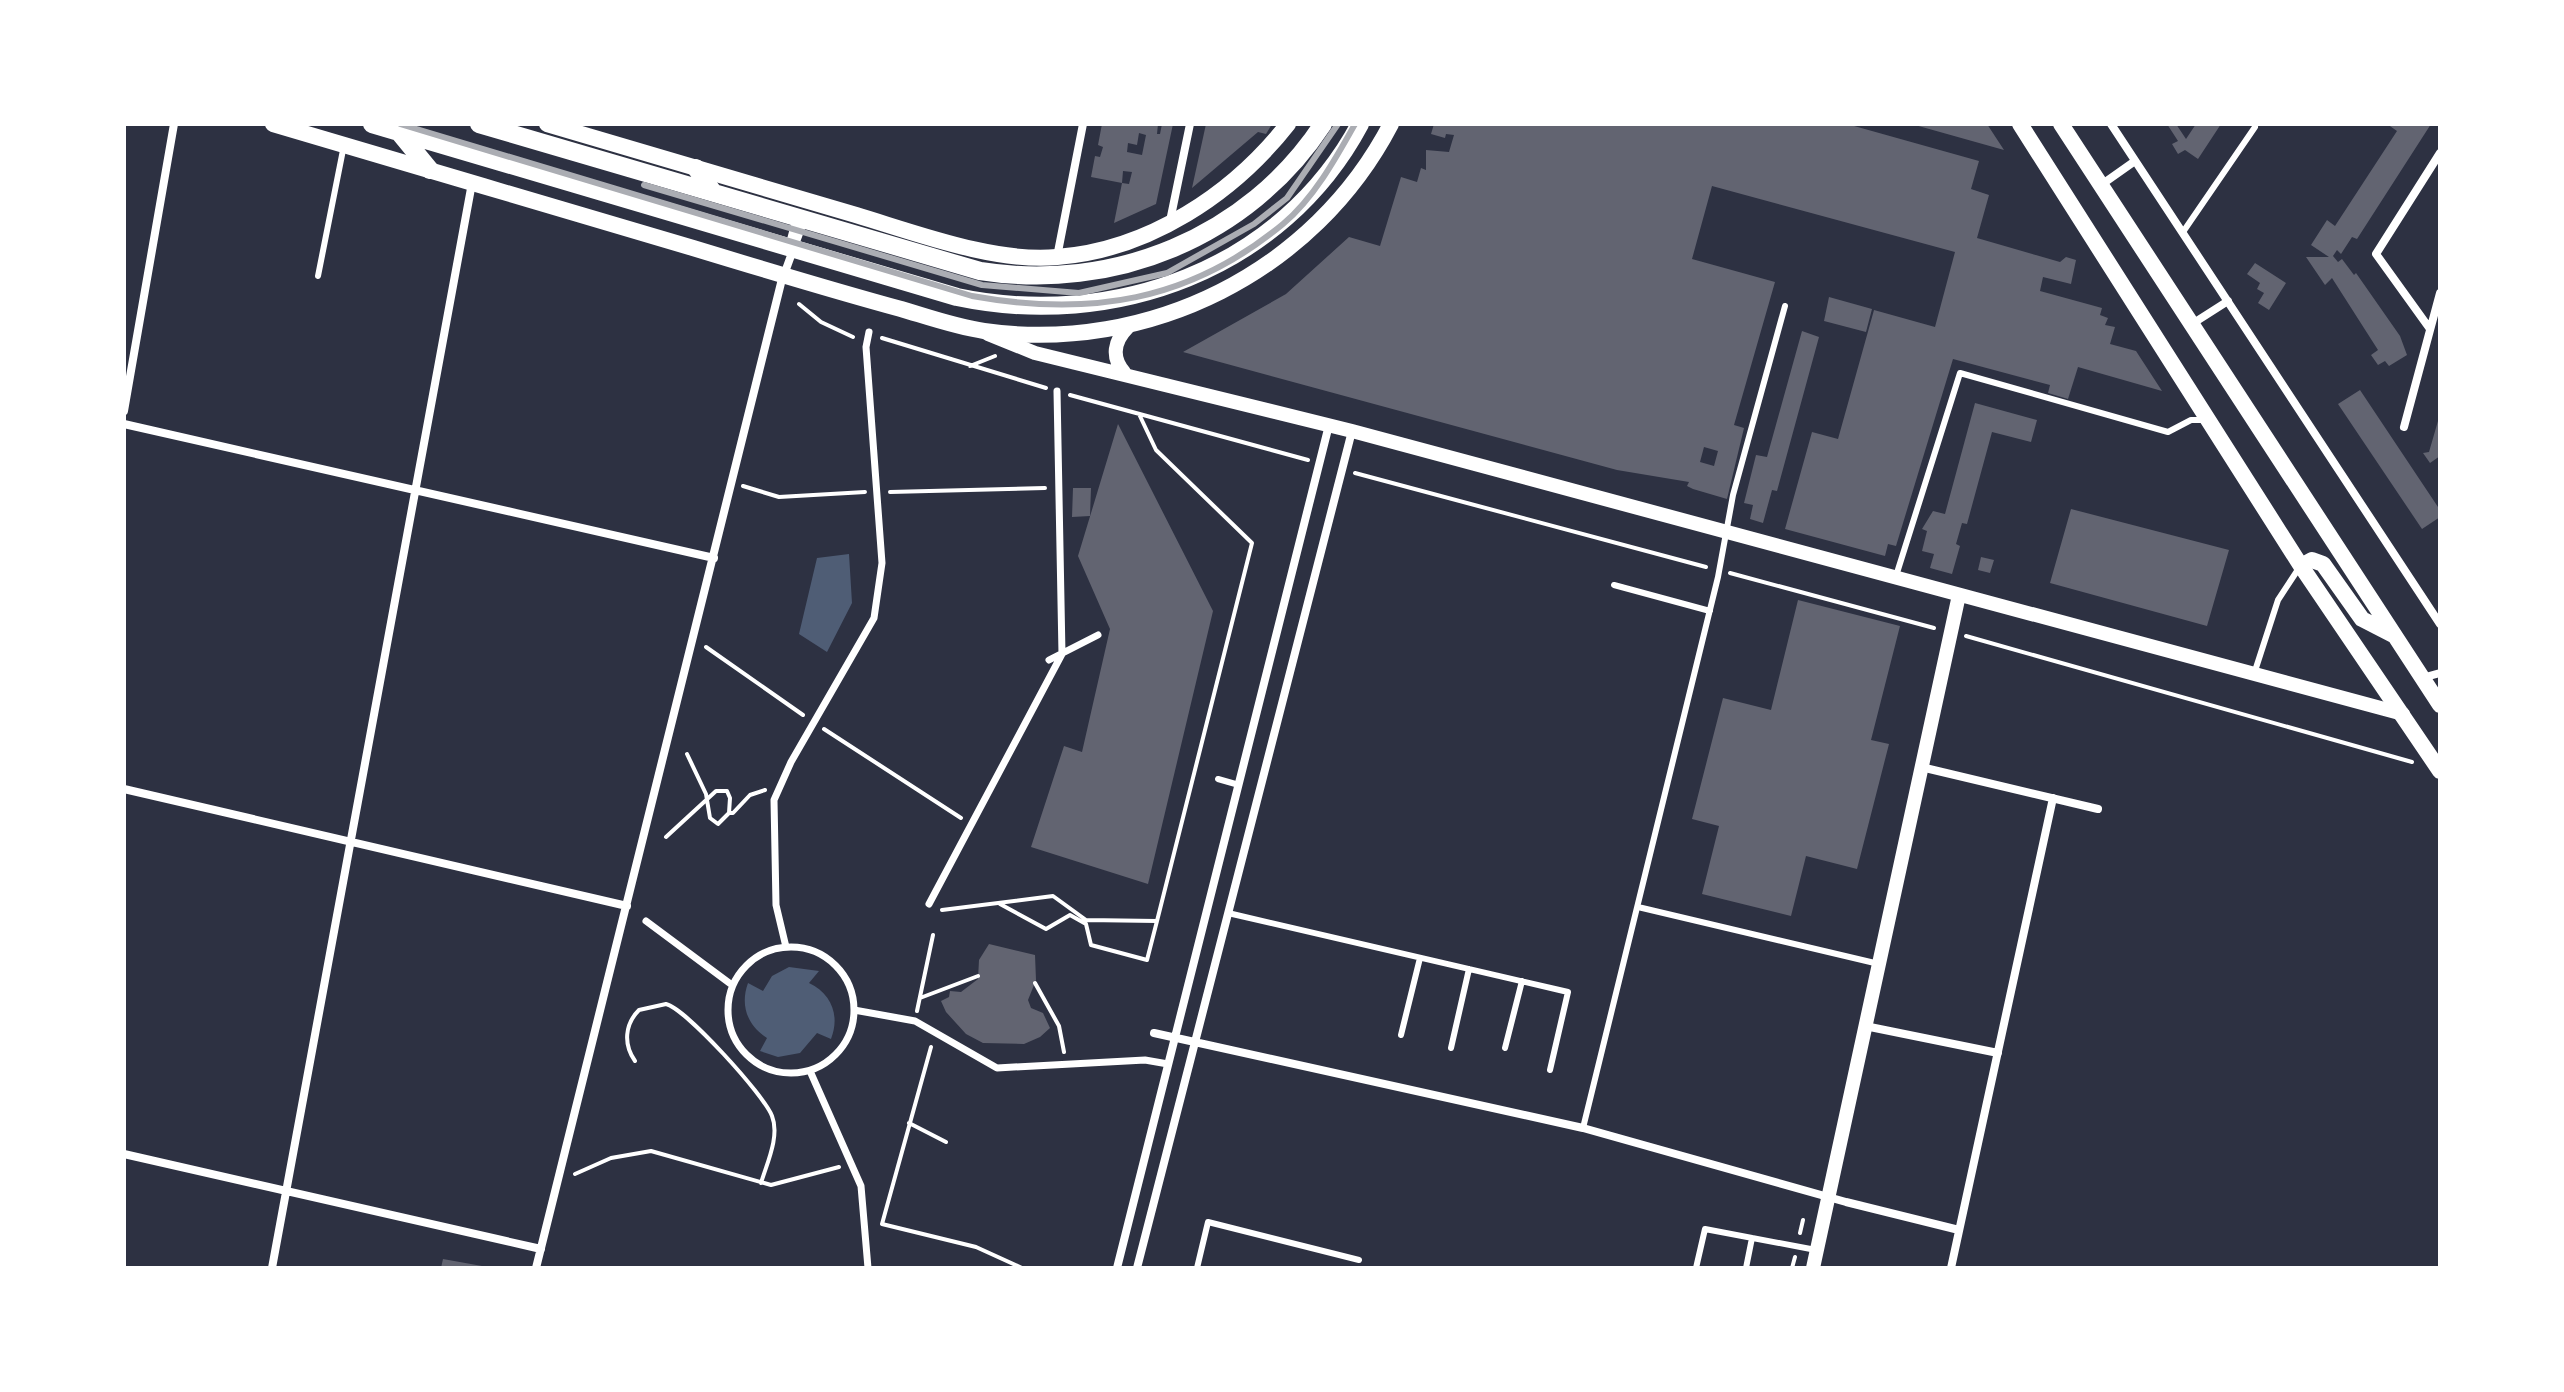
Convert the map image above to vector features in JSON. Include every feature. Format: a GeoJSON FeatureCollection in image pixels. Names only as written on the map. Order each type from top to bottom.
{"type":"FeatureCollection","features":[{"type":"Feature","properties":{"kind":"main road"},"geometry":{"type":"LineString","coordinates":[[273,124],[472,183],[985,303],[1042,308],[1124,300],[1178,283],[1242,248],[1272,226],[1333,164],[1360,124]]}},
{"type":"Feature","properties":{"kind":"main road"},"geometry":{"type":"LineString","coordinates":[[372,124],[790,258],[980,331],[1042,336],[1128,327],[1189,309],[1257,272],[1290,248],[1355,181],[1391,124]]}},
{"type":"Feature","properties":{"kind":"main road"},"geometry":{"type":"LineString","coordinates":[[479,124],[713,192],[803,212]]}},
{"type":"Feature","properties":{"kind":"main road"},"geometry":{"type":"LineString","coordinates":[[547,124],[696,168],[803,212],[980,271],[1055,267],[1092,272],[1149,259],[1201,236],[1231,218],[1273,185],[1323,124]]}},
{"type":"Feature","properties":{"kind":"main road"},"geometry":{"type":"LineString","coordinates":[[1055,267],[1169,225],[1234,180],[1288,124]]}},
{"type":"Feature","properties":{"kind":"main road"},"geometry":{"type":"LineString","coordinates":[[2020,124],[2301,566],[2440,771]]}},
{"type":"Feature","properties":{"kind":"main road"},"geometry":{"type":"LineString","coordinates":[[2061,124],[2440,705]]}},
{"type":"Feature","properties":{"kind":"main road"},"geometry":{"type":"LineString","coordinates":[[398,131],[430,170]]}},
{"type":"Feature","properties":{"kind":"main road"},"geometry":{"type":"LineString","coordinates":[[696,168],[713,192]]}},
{"type":"Feature","properties":{"kind":"main road"},"geometry":{"type":"LineString","coordinates":[[2301,566],[2312,560],[2323,564],[2362,619],[2395,636]]}},
{"type":"Feature","properties":{"kind":"street"},"geometry":{"type":"LineString","coordinates":[[124,411],[174,124]]}},
{"type":"Feature","properties":{"kind":"street"},"geometry":{"type":"LineString","coordinates":[[1055,267],[1083,124]]}},
{"type":"Feature","properties":{"kind":"street"},"geometry":{"type":"LineString","coordinates":[[1169,225],[1190,124]]}},
{"type":"Feature","properties":{"kind":"street"},"geometry":{"type":"LineString","coordinates":[[2111,124],[2440,624]]}},
{"type":"Feature","properties":{"kind":"street"},"geometry":{"type":"LineString","coordinates":[[2430,329],[2376,254],[2440,153]]}},
{"type":"Feature","properties":{"kind":"street"},"geometry":{"type":"LineString","coordinates":[[2101,185],[2135,161]]}},
{"type":"Feature","properties":{"kind":"street"},"geometry":{"type":"LineString","coordinates":[[272,1268],[472,183]]}},
{"type":"Feature","properties":{"kind":"street"},"geometry":{"type":"LineString","coordinates":[[536,1268],[781,283],[803,212]]}},
{"type":"Feature","properties":{"kind":"street"},"geometry":{"type":"LineString","coordinates":[[2404,427],[2440,293]]}},
{"type":"Feature","properties":{"kind":"street"},"geometry":{"type":"LineString","coordinates":[[2192,324],[2228,301]]}},
{"type":"Feature","properties":{"kind":"street"},"geometry":{"type":"LineString","coordinates":[[1124,372],[1117,360],[1116,345],[1128,327]]}},
{"type":"Feature","properties":{"kind":"street"},"geometry":{"type":"LineString","coordinates":[[980,331],[1035,353],[1124,372],[1352,431],[2403,714]]}},
{"type":"Feature","properties":{"kind":"street"},"geometry":{"type":"LineString","coordinates":[[786,947],[776,905],[774,800],[813,722],[874,618],[882,563],[867,341],[869,332]]}},
{"type":"Feature","properties":{"kind":"street"},"geometry":{"type":"LineString","coordinates":[[929,904],[1062,654],[1057,391]]}},
{"type":"Feature","properties":{"kind":"street"},"geometry":{"type":"LineString","coordinates":[[124,424],[714,558]]}},
{"type":"Feature","properties":{"kind":"street"},"geometry":{"type":"LineString","coordinates":[[1117,1268],[1329,425]]}},
{"type":"Feature","properties":{"kind":"street"},"geometry":{"type":"LineString","coordinates":[[1137,1268],[1352,431]]}},
{"type":"Feature","properties":{"kind":"street"},"geometry":{"type":"LineString","coordinates":[[1813,1268],[1959,595]]}},
{"type":"Feature","properties":{"kind":"street"},"geometry":{"type":"LineString","coordinates":[[1049,660],[1098,635]]}},
{"type":"Feature","properties":{"kind":"street"},"geometry":{"type":"LineString","coordinates":[[2430,686],[2440,673]]}},
{"type":"Feature","properties":{"kind":"street"},"geometry":{"type":"LineString","coordinates":[[1921,767],[2098,809]]}},
{"type":"Feature","properties":{"kind":"street"},"geometry":{"type":"LineString","coordinates":[[124,789],[627,906]]}},
{"type":"Feature","properties":{"kind":"street"},"geometry":{"type":"LineString","coordinates":[[1951,1268],[2053,798]]}},
{"type":"Feature","properties":{"kind":"street"},"geometry":{"type":"LineString","coordinates":[[646,921],[732,985]]}},
{"type":"Feature","properties":{"kind":"street"},"geometry":{"type":"LineString","coordinates":[[786,947],[812,951],[836,966],[847,982],[854,1010],[852,1025],[841,1048],[810,1071],[774,1072],[747,1056],[730,1027],[727,1009],[732,985],[752,960],[768,951],[786,947]]}},
{"type":"Feature","properties":{"kind":"street"},"geometry":{"type":"LineString","coordinates":[[854,1010],[915,1021],[997,1068],[1145,1060],[1168,1064]]}},
{"type":"Feature","properties":{"kind":"street"},"geometry":{"type":"LineString","coordinates":[[1865,1026],[1998,1053]]}},
{"type":"Feature","properties":{"kind":"street"},"geometry":{"type":"LineString","coordinates":[[1154,1033],[1583,1128],[1959,1230]]}},
{"type":"Feature","properties":{"kind":"street"},"geometry":{"type":"LineString","coordinates":[[810,1071],[861,1186],[868,1268]]}},
{"type":"Feature","properties":{"kind":"street"},"geometry":{"type":"LineString","coordinates":[[124,1154],[541,1249]]}},
{"type":"Feature","properties":{"kind":"lane"},"geometry":{"type":"LineString","coordinates":[[2183,232],[2255,127]]}},
{"type":"Feature","properties":{"kind":"lane"},"geometry":{"type":"LineString","coordinates":[[318,276],[344,145]]}},
{"type":"Feature","properties":{"kind":"lane"},"geometry":{"type":"LineString","coordinates":[[1583,1128],[1720,570],[1733,495],[1785,306]]}},
{"type":"Feature","properties":{"kind":"lane"},"geometry":{"type":"LineString","coordinates":[[1895,578],[1960,373],[2168,432],[2191,420],[2208,420]]}},
{"type":"Feature","properties":{"kind":"lane"},"geometry":{"type":"LineString","coordinates":[[2254,674],[2278,600],[2301,566]]}},
{"type":"Feature","properties":{"kind":"lane"},"geometry":{"type":"LineString","coordinates":[[1614,585],[1710,611]]}},
{"type":"Feature","properties":{"kind":"lane"},"geometry":{"type":"LineString","coordinates":[[1218,779],[1239,785]]}},
{"type":"Feature","properties":{"kind":"lane"},"geometry":{"type":"LineString","coordinates":[[1638,907],[1879,964]]}},
{"type":"Feature","properties":{"kind":"lane"},"geometry":{"type":"LineString","coordinates":[[1228,913],[1568,992],[1550,1070]]}},
{"type":"Feature","properties":{"kind":"lane"},"geometry":{"type":"LineString","coordinates":[[1401,1035],[1420,958]]}},
{"type":"Feature","properties":{"kind":"lane"},"geometry":{"type":"LineString","coordinates":[[1451,1048],[1469,969]]}},
{"type":"Feature","properties":{"kind":"lane"},"geometry":{"type":"LineString","coordinates":[[1505,1048],[1522,981]]}},
{"type":"Feature","properties":{"kind":"lane"},"geometry":{"type":"LineString","coordinates":[[1197,1268],[1208,1222],[1359,1260]]}},
{"type":"Feature","properties":{"kind":"lane"},"geometry":{"type":"LineString","coordinates":[[1696,1268],[1705,1229],[1816,1250]]}},
{"type":"Feature","properties":{"kind":"lane"},"geometry":{"type":"LineString","coordinates":[[1746,1268],[1752,1238]]}},
{"type":"Feature","properties":{"kind":"path"},"geometry":{"type":"LineString","coordinates":[[799,304],[821,322],[867,341]]}},
{"type":"Feature","properties":{"kind":"path"},"geometry":{"type":"LineString","coordinates":[[869,332],[904,347],[1320,463]]}},
{"type":"Feature","properties":{"kind":"path"},"geometry":{"type":"LineString","coordinates":[[1000,904],[1046,929],[1070,915],[1086,924],[1091,945],[1147,960],[1252,543],[1156,450],[1139,414]]}},
{"type":"Feature","properties":{"kind":"path"},"geometry":{"type":"LineString","coordinates":[[1342,469],[1950,632],[2419,764]]}},
{"type":"Feature","properties":{"kind":"path"},"geometry":{"type":"LineString","coordinates":[[733,483],[779,497],[876,491],[968,492],[1061,487]]}},
{"type":"Feature","properties":{"kind":"path"},"geometry":{"type":"LineString","coordinates":[[694,638],[813,722],[971,824]]}},
{"type":"Feature","properties":{"kind":"path"},"geometry":{"type":"LineString","coordinates":[[687,754],[706,794],[710,818],[718,824],[750,795],[780,788]]}},
{"type":"Feature","properties":{"kind":"path"},"geometry":{"type":"LineString","coordinates":[[666,837],[716,791],[727,791],[729,813]]}},
{"type":"Feature","properties":{"kind":"path"},"geometry":{"type":"LineString","coordinates":[[929,904],[942,910],[1053,896],[1086,920],[1157,921]]}},
{"type":"Feature","properties":{"kind":"path"},"geometry":{"type":"LineString","coordinates":[[915,1021],[933,935]]}},
{"type":"Feature","properties":{"kind":"path"},"geometry":{"type":"LineString","coordinates":[[920,998],[978,976]]}},
{"type":"Feature","properties":{"kind":"path"},"geometry":{"type":"LineString","coordinates":[[1035,983],[1059,1026],[1066,1062]]}},
{"type":"Feature","properties":{"kind":"path"},"geometry":{"type":"LineString","coordinates":[[635,1061],[627,1037],[628,1026],[639,1010],[666,1004],[691,1019],[762,1099],[772,1116],[775,1131],[761,1183]]}},
{"type":"Feature","properties":{"kind":"path"},"geometry":{"type":"LineString","coordinates":[[882,1224],[935,1033]]}},
{"type":"Feature","properties":{"kind":"path"},"geometry":{"type":"LineString","coordinates":[[909,1123],[946,1142]]}},
{"type":"Feature","properties":{"kind":"path"},"geometry":{"type":"LineString","coordinates":[[556,1186],[611,1158],[651,1151],[771,1185],[853,1163]]}},
{"type":"Feature","properties":{"kind":"path"},"geometry":{"type":"LineString","coordinates":[[864,1220],[976,1247],[1022,1268]]}},
{"type":"Feature","properties":{"kind":"water"},"geometry":{"type":"Polygon","coordinates":[[[849,554],[852,603],[827,652],[799,634],[817,558],[849,554]]]}},
{"type":"Feature","properties":{"kind":"water"},"geometry":{"type":"Polygon","coordinates":[[[789,967],[819,971],[809,983],[828,999],[835,1022],[831,1039],[817,1033],[800,1053],[778,1057],[760,1051],[767,1038],[750,1021],[745,999],[748,983],[763,991],[772,976],[789,967]]]}},
{"type":"Feature","properties":{"kind":"building"},"geometry":{"type":"Polygon","coordinates":[[[1102,124],[1158,124],[1157,134],[1160,134],[1162,124],[1173,124],[1156,204],[1114,223],[1122,183],[1091,177],[1095,156],[1100,157],[1103,147],[1098,145],[1102,124]],[[1139,133],[1137,145],[1128,143],[1127,152],[1142,155],[1146,135],[1139,133]],[[1123,171],[1122,183],[1129,184],[1132,172],[1123,171]]]}},
{"type":"Feature","properties":{"kind":"building"},"geometry":{"type":"Polygon","coordinates":[[[1206,124],[1272,124],[1266,134],[1258,132],[1192,188],[1206,124]]]}},
{"type":"Feature","properties":{"kind":"building"},"geometry":{"type":"Polygon","coordinates":[[[1434,124],[1847,124],[1979,161],[1971,189],[1989,195],[1977,238],[2060,262],[2066,257],[2076,260],[2071,284],[2043,277],[2040,291],[2102,308],[2100,315],[2108,318],[2105,325],[2115,327],[2110,344],[2136,351],[2162,391],[2078,367],[2068,399],[2048,393],[2050,385],[1953,359],[1896,546],[1888,544],[1885,556],[1785,529],[1812,432],[1838,439],[1874,310],[1935,327],[1955,252],[1712,186],[1692,259],[1775,282],[1734,425],[1744,428],[1727,499],[1693,489],[1687,486],[1689,482],[1617,470],[1183,352],[1286,294],[1349,237],[1380,246],[1401,177],[1417,182],[1421,168],[1426,170],[1426,150],[1449,152],[1454,135],[1446,134],[1445,138],[1431,134],[1434,124]],[[1704,447],[1700,462],[1714,466],[1718,451],[1704,447]]]}},
{"type":"Feature","properties":{"kind":"building"},"geometry":{"type":"Polygon","coordinates":[[[1915,124],[1987,124],[2004,150],[1915,125],[1915,124]]]}},
{"type":"Feature","properties":{"kind":"building"},"geometry":{"type":"Polygon","coordinates":[[[2167,124],[2176,124],[2186,139],[2196,124],[2221,124],[2198,159],[2185,150],[2178,154],[2172,144],[2178,141],[2167,124]]]}},
{"type":"Feature","properties":{"kind":"building"},"geometry":{"type":"Polygon","coordinates":[[[2387,124],[2431,124],[2357,239],[2352,237],[2341,254],[2337,250],[2333,256],[2338,262],[2342,259],[2354,275],[2356,273],[2400,336],[2407,355],[2389,366],[2385,361],[2378,365],[2371,355],[2378,350],[2332,278],[2325,285],[2306,257],[2329,257],[2311,245],[2327,220],[2335,226],[2397,131],[2387,124]]]}},
{"type":"Feature","properties":{"kind":"building"},"geometry":{"type":"Polygon","coordinates":[[[2255,263],[2286,283],[2269,310],[2258,303],[2264,293],[2257,289],[2260,283],[2247,274],[2255,263]]]}},
{"type":"Feature","properties":{"kind":"building"},"geometry":{"type":"Polygon","coordinates":[[[1829,297],[1872,309],[1866,332],[1824,321],[1829,297]]]}},
{"type":"Feature","properties":{"kind":"building"},"geometry":{"type":"Polygon","coordinates":[[[1802,331],[1819,337],[1777,491],[1772,490],[1763,523],[1750,519],[1753,505],[1744,503],[1756,455],[1767,457],[1802,331]]]}},
{"type":"Feature","properties":{"kind":"building"},"geometry":{"type":"Polygon","coordinates":[[[2360,390],[2440,510],[2440,517],[2422,529],[2338,404],[2360,390]]]}},
{"type":"Feature","properties":{"kind":"building"},"geometry":{"type":"Polygon","coordinates":[[[1975,403],[2037,420],[2031,442],[1992,432],[1967,524],[1962,523],[1956,544],[1960,546],[1952,574],[1930,568],[1934,554],[1922,551],[1927,531],[1922,529],[1933,511],[1945,514],[1975,403]]]}},
{"type":"Feature","properties":{"kind":"building"},"geometry":{"type":"Polygon","coordinates":[[[2440,414],[2440,456],[2430,463],[2423,453],[2429,452],[2440,414]]]}},
{"type":"Feature","properties":{"kind":"building"},"geometry":{"type":"Polygon","coordinates":[[[1118,424],[1213,611],[1148,884],[1031,847],[1064,746],[1082,752],[1110,629],[1078,556],[1118,424]]]}},
{"type":"Feature","properties":{"kind":"building"},"geometry":{"type":"Polygon","coordinates":[[[1073,488],[1091,488],[1090,516],[1072,517],[1073,488]]]}},
{"type":"Feature","properties":{"kind":"building"},"geometry":{"type":"Polygon","coordinates":[[[2071,509],[2229,550],[2207,626],[2050,583],[2071,509]]]}},
{"type":"Feature","properties":{"kind":"building"},"geometry":{"type":"Polygon","coordinates":[[[1981,557],[1994,560],[1990,573],[1978,570],[1981,557]]]}},
{"type":"Feature","properties":{"kind":"building"},"geometry":{"type":"Polygon","coordinates":[[[1798,600],[1900,626],[1871,740],[1889,744],[1857,869],[1806,856],[1791,916],[1702,894],[1719,826],[1692,819],[1723,698],[1771,710],[1798,600]]]}},
{"type":"Feature","properties":{"kind":"building"},"geometry":{"type":"Polygon","coordinates":[[[989,944],[1035,955],[1036,980],[1028,1000],[1031,1008],[1043,1013],[1050,1028],[1040,1037],[1024,1044],[983,1043],[966,1034],[946,1012],[941,1001],[949,997],[950,991],[961,992],[978,979],[979,960],[989,944]]]}},
{"type":"Feature","properties":{"kind":"building"},"geometry":{"type":"Polygon","coordinates":[[[443,1259],[482,1266],[441,1268],[443,1259]]]}},
{"type":"Feature","properties":{"kind":"railway"},"geometry":{"type":"LineString","coordinates":[[400,124],[972,296],[1057,305],[1097,303],[1174,287],[1211,271],[1247,250],[1283,224],[1305,202],[1324,177],[1355,124]]}},
{"type":"Feature","properties":{"kind":"railway"},"geometry":{"type":"LineString","coordinates":[[644,185],[982,285],[1079,293],[1167,273],[1254,224],[1287,198],[1338,124]]}}]}
